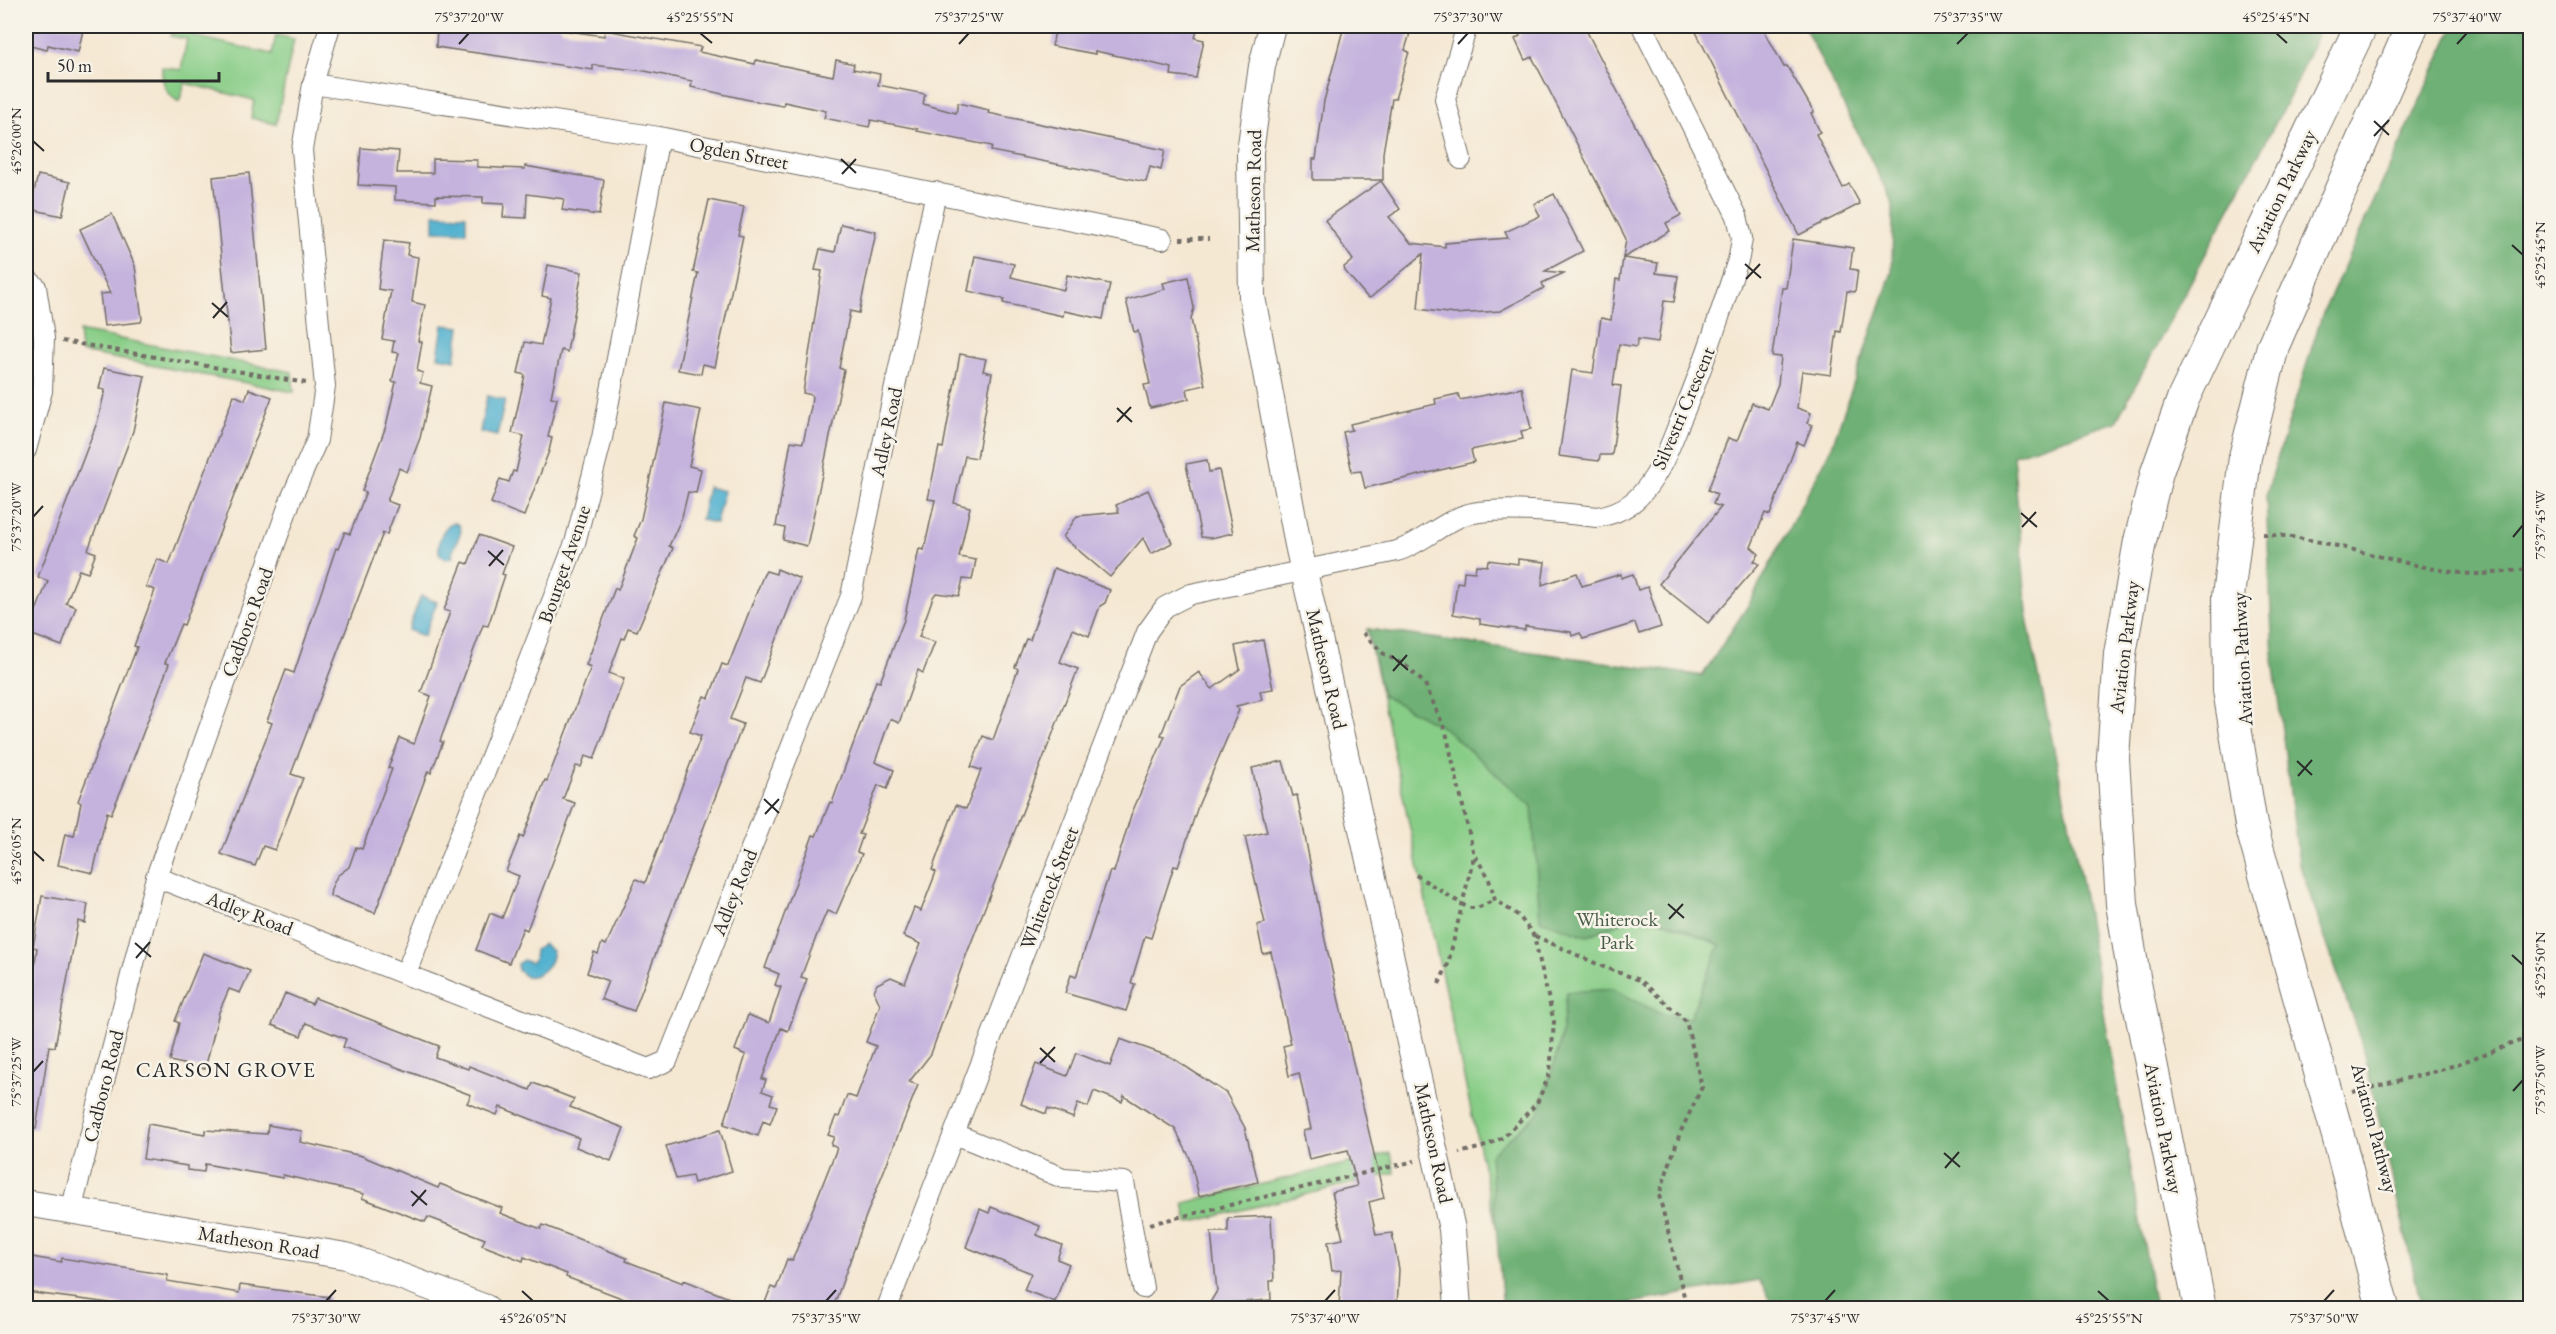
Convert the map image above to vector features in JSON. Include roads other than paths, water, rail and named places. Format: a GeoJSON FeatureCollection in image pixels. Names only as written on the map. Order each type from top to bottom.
{"type":"FeatureCollection","features":[{"type":"Feature","properties":{"kind":"main road","name":"Aviation Parkway"},"geometry":{"type":"LineString","coordinates":[[2200,1308],[2135,983],[2120,886],[2113,758],[2120,654],[2140,541],[2169,435],[2206,347],[2361,26]]}},
{"type":"Feature","properties":{"kind":"main road"},"geometry":{"type":"LineString","coordinates":[[2383,1308],[2343,1154],[2251,825],[2229,690],[2228,597],[2245,457],[2273,346],[2412,26]]}},
{"type":"Feature","properties":{"kind":"street","name":"Cadboro Road"},"geometry":{"type":"LineString","coordinates":[[71,1211],[156,877],[291,499],[317,440],[325,386],[302,150],[313,84],[330,26]]}},
{"type":"Feature","properties":{"kind":"street","name":"Matheson Road"},"geometry":{"type":"LineString","coordinates":[[1272,26],[1262,66],[1250,152],[1252,297],[1297,537],[1452,1229],[1458,1308]]}},
{"type":"Feature","properties":{"kind":"street"},"geometry":{"type":"LineString","coordinates":[[1461,159],[1445,99],[1467,26]]}},
{"type":"Feature","properties":{"kind":"street","name":"Silvestri Crescent"},"geometry":{"type":"LineString","coordinates":[[1305,569],[1409,548],[1464,515],[1484,512],[1597,517],[1610,515],[1629,505],[1644,492],[1661,468],[1698,382],[1739,257],[1742,238],[1737,216],[1642,26]]}},
{"type":"Feature","properties":{"kind":"street","name":"Ogden Street"},"geometry":{"type":"LineString","coordinates":[[313,84],[659,137],[1162,239]]}},
{"type":"Feature","properties":{"kind":"street","name":"Bourget Avenue"},"geometry":{"type":"LineString","coordinates":[[406,973],[575,543],[602,438],[659,137]]}},
{"type":"Feature","properties":{"kind":"street","name":"Adley Road"},"geometry":{"type":"LineString","coordinates":[[156,877],[648,1069],[668,1061],[851,597],[936,192]]}},
{"type":"Feature","properties":{"kind":"street"},"geometry":{"type":"LineString","coordinates":[[26,278],[36,287],[44,338],[42,391],[26,450]]}},
{"type":"Feature","properties":{"kind":"street","name":"Whiterock Street"},"geometry":{"type":"LineString","coordinates":[[887,1308],[1147,632],[1165,608],[1191,594],[1305,569]]}},
{"type":"Feature","properties":{"kind":"street"},"geometry":{"type":"LineString","coordinates":[[955,1134],[1063,1178],[1124,1182],[1143,1288]]}},
{"type":"Feature","properties":{"kind":"street","name":"Matheson Road"},"geometry":{"type":"LineString","coordinates":[[26,1203],[346,1256],[486,1308]]}},
{"type":"Feature","properties":{"kind":"water"},"geometry":{"type":"Polygon","coordinates":[[[434,214],[466,215],[466,232],[434,231],[434,214]]]}},
{"type":"Feature","properties":{"kind":"water"},"geometry":{"type":"Polygon","coordinates":[[[443,325],[460,327],[455,360],[438,357],[443,325]]]}},
{"type":"Feature","properties":{"kind":"water"},"geometry":{"type":"Polygon","coordinates":[[[487,396],[505,400],[497,436],[480,432],[487,396]]]}},
{"type":"Feature","properties":{"kind":"water"},"geometry":{"type":"Polygon","coordinates":[[[708,487],[724,491],[716,523],[701,520],[708,487]]]}},
{"type":"Feature","properties":{"kind":"water"},"geometry":{"type":"Polygon","coordinates":[[[453,522],[459,525],[461,531],[452,554],[453,557],[446,559],[440,555],[439,541],[443,532],[453,522]]]}},
{"type":"Feature","properties":{"kind":"water"},"geometry":{"type":"Polygon","coordinates":[[[421,596],[437,602],[424,636],[408,630],[421,596]]]}},
{"type":"Feature","properties":{"kind":"water"},"geometry":{"type":"Polygon","coordinates":[[[544,944],[552,951],[548,965],[540,973],[525,976],[518,970],[517,964],[523,960],[531,963],[534,960],[535,950],[544,944]]]}},
{"type":"Feature","properties":{"kind":"district","name":"CARSON GROVE"},"geometry":{"type":"Point","coordinates":[226,1069]}},
{"type":"Feature","properties":{"kind":"park label","name":"Whiterock Park"},"geometry":{"type":"Point","coordinates":[1617,930]}}]}
